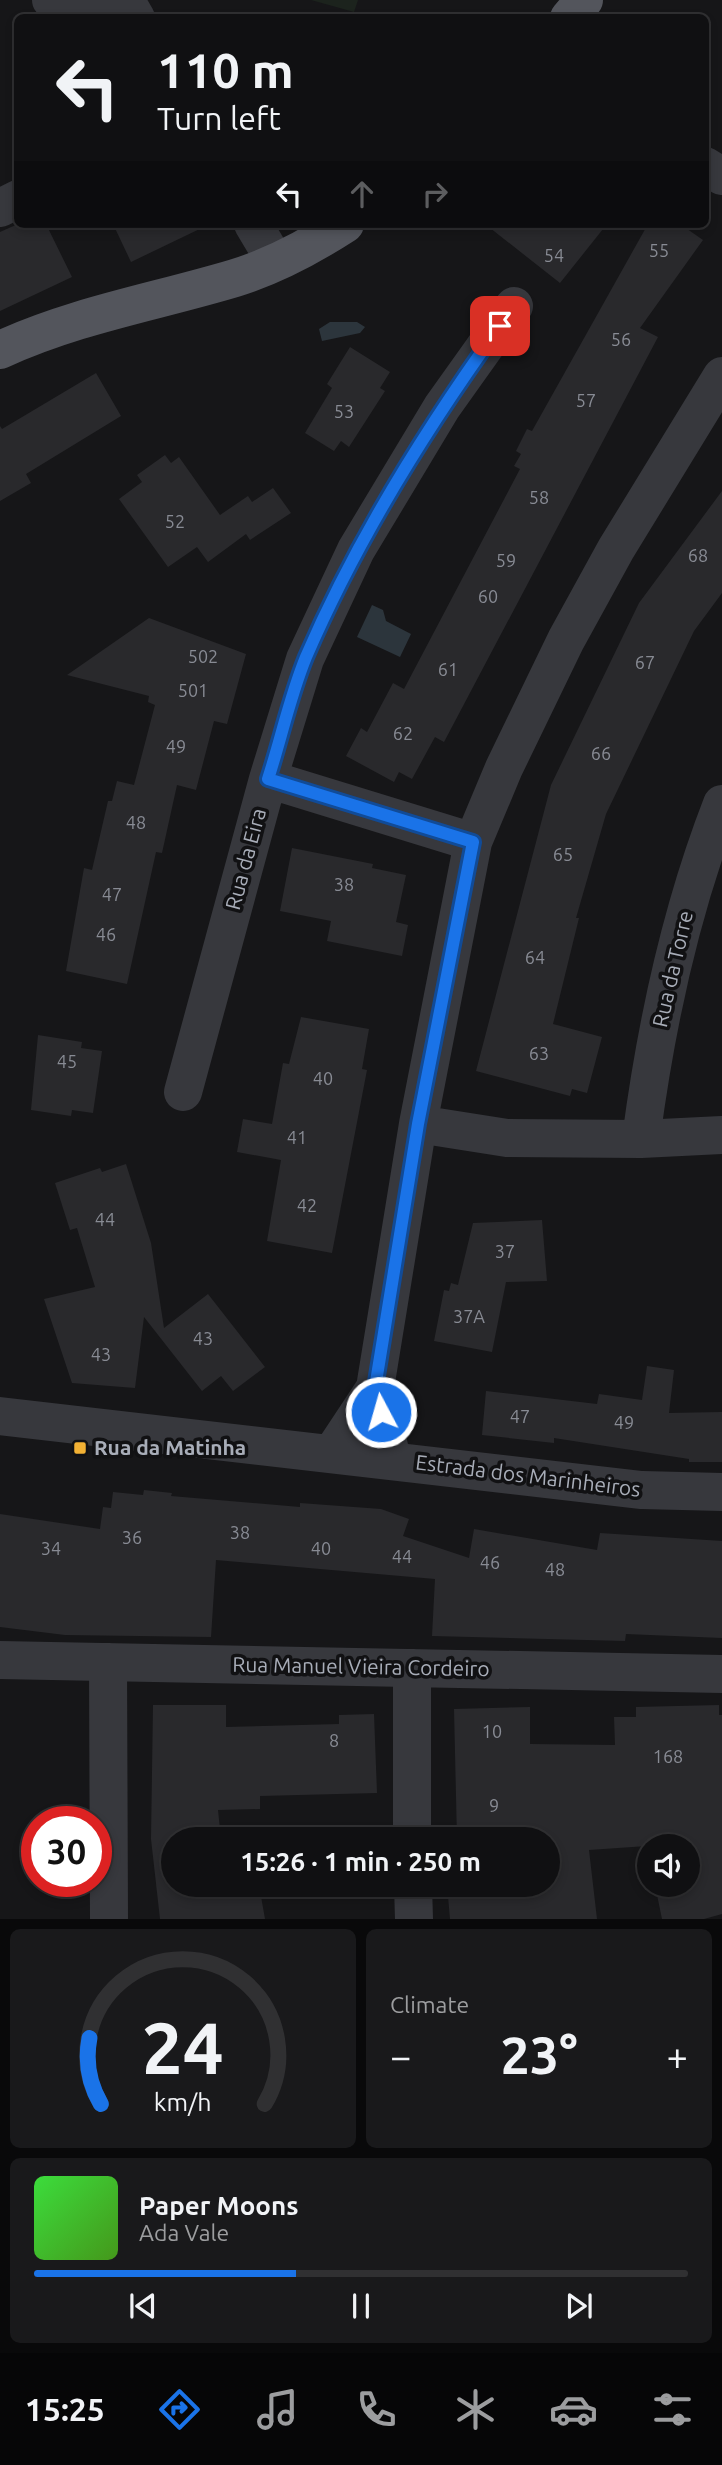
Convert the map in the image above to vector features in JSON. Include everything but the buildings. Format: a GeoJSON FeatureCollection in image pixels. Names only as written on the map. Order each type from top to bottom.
{"type":"FeatureCollection","features":[{"type":"Feature","properties":{"kind":"main road"},"geometry":{"type":"LineString","coordinates":[[572,14],[584,0]]}},
{"type":"Feature","properties":{"kind":"main road"},"geometry":{"type":"LineString","coordinates":[[0,350],[85,316],[235,278],[275,261],[337,228]]}},
{"type":"Feature","properties":{"kind":"street"},"geometry":{"type":"LineString","coordinates":[[51,0],[129,6],[134,14]]}},
{"type":"Feature","properties":{"kind":"street"},"geometry":{"type":"LineString","coordinates":[[255,228],[275,261]]}},
{"type":"Feature","properties":{"kind":"street","name":"Rua da Eira"},"geometry":{"type":"LineString","coordinates":[[183,1092],[268,779],[305,659],[356,550],[442,407],[514,306]]}},
{"type":"Feature","properties":{"kind":"street"},"geometry":{"type":"LineString","coordinates":[[392,1459],[375,1388],[418,1124],[473,842],[504,768],[572,629],[616,549],[722,376]]}},
{"type":"Feature","properties":{"kind":"street"},"geometry":{"type":"LineString","coordinates":[[268,779],[473,842]]}},
{"type":"Feature","properties":{"kind":"street","name":"Rua da Torre"},"geometry":{"type":"LineString","coordinates":[[641,1139],[650,1070],[673,954],[703,852],[722,804]]}},
{"type":"Feature","properties":{"kind":"street"},"geometry":{"type":"LineString","coordinates":[[418,1124],[507,1138],[641,1139],[722,1135]]}},
{"type":"Feature","properties":{"kind":"street"},"geometry":{"type":"LineString","coordinates":[[331,1453],[375,1388]]}},
{"type":"Feature","properties":{"kind":"street","name":"Estrada dos Marinheiros"},"geometry":{"type":"LineString","coordinates":[[0,1416],[392,1459],[642,1490],[722,1492]]}},
{"type":"Feature","properties":{"kind":"street","name":"Rua Manuel Vieira Cordeiro"},"geometry":{"type":"LineString","coordinates":[[0,1660],[722,1674]]}},
{"type":"Feature","properties":{"kind":"street"},"geometry":{"type":"LineString","coordinates":[[108,1662],[109,1919]]}},
{"type":"Feature","properties":{"kind":"street"},"geometry":{"type":"LineString","coordinates":[[412,1668],[412,1827]]}},
{"type":"Feature","properties":{"kind":"street"},"geometry":{"type":"LineString","coordinates":[[413,1897],[414,1919]]}},
{"type":"Feature","properties":{"kind":"shaded area"},"geometry":{"type":"Polygon","coordinates":[[[311,0],[358,0],[354,12],[311,0]]]}},
{"type":"Feature","properties":{"kind":"shaded area"},"geometry":{"type":"Polygon","coordinates":[[[330,322],[357,322],[365,327],[360,333],[322,341],[319,329],[330,322]]]}},
{"type":"Feature","properties":{"kind":"shaded area"},"geometry":{"type":"Polygon","coordinates":[[[372,605],[383,610],[386,621],[411,634],[400,657],[357,637],[372,605]]]}},
{"type":"Feature","properties":{"kind":"place","name":"Rua da Matinha"},"geometry":{"type":"Point","coordinates":[80,1448]}},
{"type":"Feature","properties":{"kind":"route"},"geometry":{"type":"LineString","coordinates":[[381,1412],[375,1388],[418,1124],[473,842],[268,779],[305,659],[356,550],[442,407],[500,326]]}}]}
